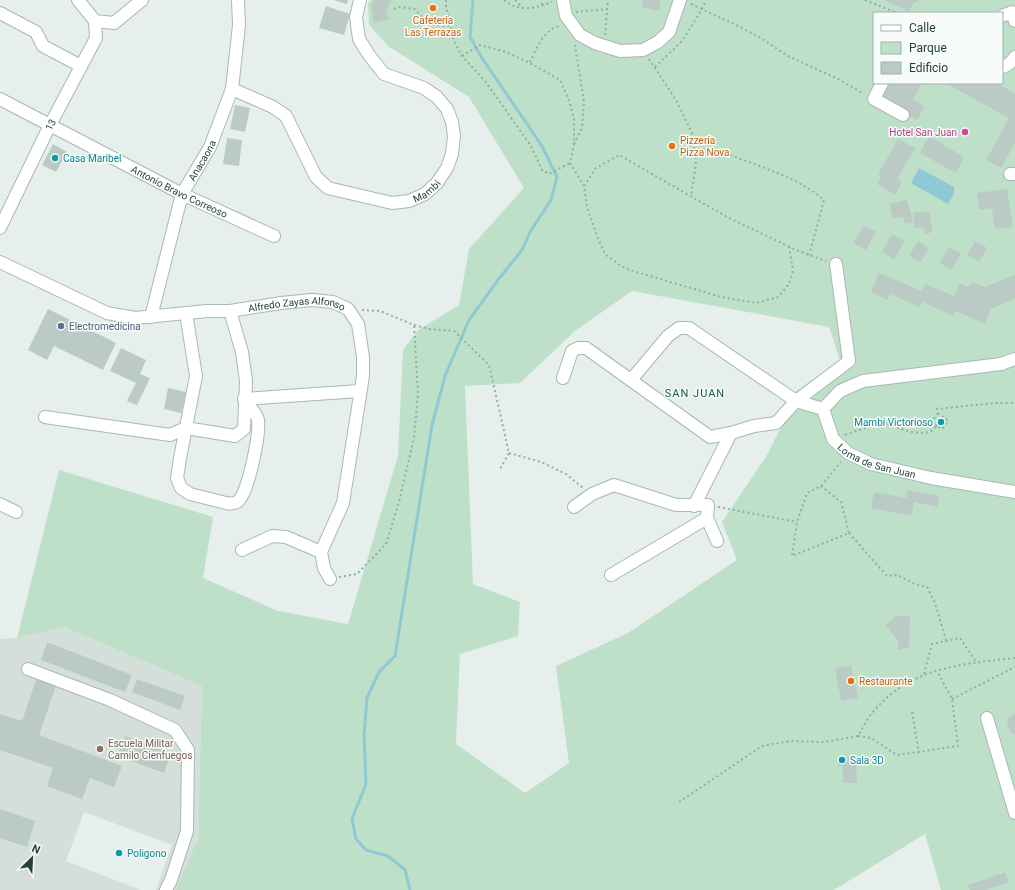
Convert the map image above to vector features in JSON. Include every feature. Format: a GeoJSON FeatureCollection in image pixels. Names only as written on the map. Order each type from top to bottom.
{"type":"FeatureCollection","features":[{"type":"Feature","properties":{"kind":"street"},"geometry":{"type":"LineString","coordinates":[[78,0],[95,21],[114,23],[142,0]]}},
{"type":"Feature","properties":{"kind":"street","name":"Anacaona"},"geometry":{"type":"LineString","coordinates":[[150,317],[182,194],[210,147],[232,89],[239,25],[238,0]]}},
{"type":"Feature","properties":{"kind":"street","name":"Mambí"},"geometry":{"type":"LineString","coordinates":[[232,89],[273,107],[286,116],[316,177],[328,188],[392,203],[410,201],[425,194],[437,183],[447,168],[452,154],[454,136],[452,122],[447,109],[438,97],[424,88],[384,74],[369,55],[359,39],[356,17],[360,0]]}},
{"type":"Feature","properties":{"kind":"street"},"geometry":{"type":"LineString","coordinates":[[561,3],[566,16],[580,35],[595,43],[620,51],[643,50],[658,42],[669,32],[680,3]]}},
{"type":"Feature","properties":{"kind":"street"},"geometry":{"type":"LineString","coordinates":[[0,13],[36,32],[43,46],[81,66]]}},
{"type":"Feature","properties":{"kind":"street","name":"13"},"geometry":{"type":"LineString","coordinates":[[0,228],[3,215],[96,38],[95,21]]}},
{"type":"Feature","properties":{"kind":"street"},"geometry":{"type":"LineString","coordinates":[[1003,67],[1012,62],[1015,57]]}},
{"type":"Feature","properties":{"kind":"street"},"geometry":{"type":"LineString","coordinates":[[882,84],[874,99],[903,115]]}},
{"type":"Feature","properties":{"kind":"street","name":"Antonio Bravo Correoso"},"geometry":{"type":"LineString","coordinates":[[0,99],[182,194],[274,236]]}},
{"type":"Feature","properties":{"kind":"street","name":"Alfredo Zayas Alfonso"},"geometry":{"type":"LineString","coordinates":[[0,262],[107,313],[135,318],[186,313],[230,311],[312,300],[333,302],[348,309],[358,324],[362,342],[363,376],[343,503],[320,552]]}},
{"type":"Feature","properties":{"kind":"street"},"geometry":{"type":"LineString","coordinates":[[563,378],[572,351],[578,348],[586,348],[710,436],[731,433],[754,426],[776,423],[796,401],[849,362],[836,264]]}},
{"type":"Feature","properties":{"kind":"street"},"geometry":{"type":"LineString","coordinates":[[45,417],[170,435],[186,428],[235,436],[244,429],[244,400],[246,381],[242,352],[230,311]]}},
{"type":"Feature","properties":{"kind":"street"},"geometry":{"type":"LineString","coordinates":[[186,313],[196,376],[177,478],[181,488],[190,494],[232,504],[236,502],[244,493],[256,448],[258,430],[257,416],[244,400]]}},
{"type":"Feature","properties":{"kind":"street"},"geometry":{"type":"LineString","coordinates":[[630,380],[668,336],[679,328],[689,328],[796,401],[823,409],[840,391],[863,381],[1000,364],[1015,359]]}},
{"type":"Feature","properties":{"kind":"street"},"geometry":{"type":"LineString","coordinates":[[244,400],[360,391]]}},
{"type":"Feature","properties":{"kind":"street","name":"Loma de San Juan"},"geometry":{"type":"LineString","coordinates":[[823,409],[833,439],[848,453],[870,464],[931,478],[1015,492]]}},
{"type":"Feature","properties":{"kind":"street"},"geometry":{"type":"LineString","coordinates":[[694,506],[731,433]]}},
{"type":"Feature","properties":{"kind":"street"},"geometry":{"type":"LineString","coordinates":[[574,507],[592,494],[614,485],[676,505],[708,505],[707,518],[717,541]]}},
{"type":"Feature","properties":{"kind":"street"},"geometry":{"type":"LineString","coordinates":[[0,504],[16,512]]}},
{"type":"Feature","properties":{"kind":"street"},"geometry":{"type":"LineString","coordinates":[[611,575],[707,518]]}},
{"type":"Feature","properties":{"kind":"street"},"geometry":{"type":"LineString","coordinates":[[242,550],[272,536],[286,537],[320,552],[324,568],[330,579]]}},
{"type":"Feature","properties":{"kind":"street"},"geometry":{"type":"LineString","coordinates":[[28,670],[110,700],[175,730],[188,750],[187,831],[171,880],[166,890]]}},
{"type":"Feature","properties":{"kind":"street"},"geometry":{"type":"LineString","coordinates":[[987,718],[1015,813]]}},
{"type":"Feature","properties":{"kind":"path"},"geometry":{"type":"LineString","coordinates":[[446,0],[454,41],[462,56],[485,82],[531,146],[542,170],[549,174],[570,163]]}},
{"type":"Feature","properties":{"kind":"path"},"geometry":{"type":"LineString","coordinates":[[504,0],[524,9],[561,3],[573,12],[607,9]]}},
{"type":"Feature","properties":{"kind":"path"},"geometry":{"type":"LineString","coordinates":[[515,0],[524,9]]}},
{"type":"Feature","properties":{"kind":"path"},"geometry":{"type":"LineString","coordinates":[[542,5],[543,0]]}},
{"type":"Feature","properties":{"kind":"path"},"geometry":{"type":"LineString","coordinates":[[605,46],[608,0]]}},
{"type":"Feature","properties":{"kind":"path"},"geometry":{"type":"LineString","coordinates":[[655,68],[682,41],[706,0]]}},
{"type":"Feature","properties":{"kind":"path"},"geometry":{"type":"LineString","coordinates":[[865,0],[895,12]]}},
{"type":"Feature","properties":{"kind":"path"},"geometry":{"type":"LineString","coordinates":[[680,3],[686,2],[734,24],[759,37],[788,56],[836,78],[874,99]]}},
{"type":"Feature","properties":{"kind":"path"},"geometry":{"type":"LineString","coordinates":[[394,9],[400,7],[415,9],[424,21],[439,26],[450,25]]}},
{"type":"Feature","properties":{"kind":"path"},"geometry":{"type":"LineString","coordinates":[[530,63],[538,45],[553,27],[571,23]]}},
{"type":"Feature","properties":{"kind":"path"},"geometry":{"type":"LineString","coordinates":[[575,44],[584,102],[582,128],[574,146],[570,163],[584,186],[587,207],[605,254],[621,266],[721,297],[756,303],[778,297],[789,284],[793,271],[789,246]]}},
{"type":"Feature","properties":{"kind":"path"},"geometry":{"type":"LineString","coordinates":[[462,56],[480,45],[506,52],[530,63],[560,80],[570,102],[574,119],[574,146]]}},
{"type":"Feature","properties":{"kind":"path"},"geometry":{"type":"LineString","coordinates":[[643,50],[676,100],[692,132],[696,162],[691,197]]}},
{"type":"Feature","properties":{"kind":"path"},"geometry":{"type":"LineString","coordinates":[[693,140],[772,170],[814,192],[824,200],[809,256]]}},
{"type":"Feature","properties":{"kind":"path"},"geometry":{"type":"LineString","coordinates":[[584,186],[596,168],[620,155],[727,217],[809,256],[836,264]]}},
{"type":"Feature","properties":{"kind":"path"},"geometry":{"type":"LineString","coordinates":[[348,309],[380,311],[414,325],[429,329],[454,331],[489,364],[509,453],[500,469]]}},
{"type":"Feature","properties":{"kind":"path"},"geometry":{"type":"LineString","coordinates":[[330,579],[357,574],[386,544],[399,502],[414,438],[418,393],[414,325]]}},
{"type":"Feature","properties":{"kind":"path"},"geometry":{"type":"LineString","coordinates":[[938,413],[948,421],[942,429],[932,421],[938,413],[937,409],[995,403],[1015,403]]}},
{"type":"Feature","properties":{"kind":"path"},"geometry":{"type":"LineString","coordinates":[[833,439],[882,422],[910,432],[930,432],[937,426]]}},
{"type":"Feature","properties":{"kind":"path"},"geometry":{"type":"LineString","coordinates":[[509,453],[541,462],[566,474],[592,494]]}},
{"type":"Feature","properties":{"kind":"path"},"geometry":{"type":"LineString","coordinates":[[848,453],[821,486],[807,493],[797,522],[792,556],[849,533]]}},
{"type":"Feature","properties":{"kind":"path"},"geometry":{"type":"LineString","coordinates":[[821,486],[841,502],[849,533],[886,576],[898,575],[912,583],[927,587],[935,603],[946,640]]}},
{"type":"Feature","properties":{"kind":"path"},"geometry":{"type":"LineString","coordinates":[[708,505],[797,522]]}},
{"type":"Feature","properties":{"kind":"path"},"geometry":{"type":"LineString","coordinates":[[924,674],[932,644],[946,640],[960,638],[976,662]]}},
{"type":"Feature","properties":{"kind":"path"},"geometry":{"type":"LineString","coordinates":[[858,736],[869,717],[888,696],[906,682],[924,674],[976,662],[1015,658]]}},
{"type":"Feature","properties":{"kind":"path"},"geometry":{"type":"LineString","coordinates":[[952,699],[1015,667]]}},
{"type":"Feature","properties":{"kind":"path"},"geometry":{"type":"LineString","coordinates":[[679,802],[762,746],[791,741],[824,742],[858,736],[871,738],[897,755],[919,753],[958,746],[952,699],[937,671]]}},
{"type":"Feature","properties":{"kind":"path"},"geometry":{"type":"LineString","coordinates":[[912,712],[919,753]]}},
{"type":"Feature","properties":{"kind":"shaded area","name":"Escuela Militar Camilo Cienfuegos"},"geometry":{"type":"Polygon","coordinates":[[[64,627],[202,686],[198,838],[176,890],[156,890],[172,845],[84,812],[66,861],[141,890],[0,890],[0,639],[17,638],[64,627]]]}},
{"type":"Feature","properties":{"kind":"green space"},"geometry":{"type":"Polygon","coordinates":[[[371,0],[1015,0],[1015,890],[941,890],[925,834],[834,890],[176,890],[198,838],[202,686],[64,627],[17,638],[59,470],[213,517],[203,578],[278,611],[348,624],[398,456],[403,350],[418,330],[459,305],[469,249],[524,188],[469,97],[388,46],[369,25],[368,3],[371,0]],[[632,291],[575,331],[520,383],[465,386],[473,584],[520,602],[518,636],[460,654],[456,744],[525,793],[569,763],[556,666],[628,633],[737,560],[722,522],[767,455],[792,405],[791,395],[840,360],[829,327],[632,291]]]}},
{"type":"Feature","properties":{"kind":"water"},"geometry":{"type":"Polygon","coordinates":[[[919,168],[954,187],[954,194],[948,204],[911,183],[919,168]]]}},
{"type":"Feature","properties":{"kind":"building"},"geometry":{"type":"Polygon","coordinates":[[[333,0],[348,0],[347,4],[333,0]]]}},
{"type":"Feature","properties":{"kind":"building"},"geometry":{"type":"Polygon","coordinates":[[[376,0],[392,0],[386,10],[389,19],[374,23],[371,4],[376,0]]]}},
{"type":"Feature","properties":{"kind":"building"},"geometry":{"type":"Polygon","coordinates":[[[643,0],[661,0],[659,11],[642,7],[643,0]]]}},
{"type":"Feature","properties":{"kind":"building"},"geometry":{"type":"Polygon","coordinates":[[[885,0],[918,0],[917,3],[914,2],[909,12],[885,0]]]}},
{"type":"Feature","properties":{"kind":"building"},"geometry":{"type":"Polygon","coordinates":[[[326,6],[350,14],[344,35],[319,28],[326,6]]]}},
{"type":"Feature","properties":{"kind":"building"},"geometry":{"type":"Polygon","coordinates":[[[887,84],[921,84],[913,99],[925,106],[917,120],[879,100],[887,84]]]}},
{"type":"Feature","properties":{"kind":"building"},"geometry":{"type":"Polygon","coordinates":[[[947,84],[999,84],[1015,93],[1015,143],[1001,168],[986,160],[1009,118],[947,84]]]}},
{"type":"Feature","properties":{"kind":"building"},"geometry":{"type":"Polygon","coordinates":[[[235,105],[250,108],[245,132],[230,129],[235,105]]]}},
{"type":"Feature","properties":{"kind":"building"},"geometry":{"type":"Polygon","coordinates":[[[929,136],[964,157],[956,173],[920,153],[929,136]]]}},
{"type":"Feature","properties":{"kind":"building"},"geometry":{"type":"Polygon","coordinates":[[[227,138],[242,140],[239,166],[223,164],[227,138]]]}},
{"type":"Feature","properties":{"kind":"building"},"geometry":{"type":"Polygon","coordinates":[[[898,139],[915,148],[897,179],[902,182],[895,195],[877,184],[881,177],[878,174],[898,139]]]}},
{"type":"Feature","properties":{"kind":"building","name":"Casa Maribel"},"geometry":{"type":"Polygon","coordinates":[[[53,144],[67,152],[56,172],[42,165],[53,144]]]}},
{"type":"Feature","properties":{"kind":"building"},"geometry":{"type":"Polygon","coordinates":[[[1007,189],[1013,227],[995,229],[992,208],[979,210],[977,193],[1007,189]]]}},
{"type":"Feature","properties":{"kind":"building"},"geometry":{"type":"Polygon","coordinates":[[[907,200],[913,222],[905,224],[903,217],[893,219],[889,204],[907,200]]]}},
{"type":"Feature","properties":{"kind":"building"},"geometry":{"type":"Polygon","coordinates":[[[929,211],[933,232],[925,234],[923,227],[915,228],[913,213],[929,211]]]}},
{"type":"Feature","properties":{"kind":"building"},"geometry":{"type":"Polygon","coordinates":[[[864,225],[876,232],[866,250],[853,243],[864,225]]]}},
{"type":"Feature","properties":{"kind":"building"},"geometry":{"type":"Polygon","coordinates":[[[892,234],[905,241],[894,259],[882,252],[892,234]]]}},
{"type":"Feature","properties":{"kind":"building"},"geometry":{"type":"Polygon","coordinates":[[[918,241],[929,248],[921,262],[909,256],[918,241]]]}},
{"type":"Feature","properties":{"kind":"building"},"geometry":{"type":"Polygon","coordinates":[[[975,241],[987,248],[979,262],[967,255],[975,241]]]}},
{"type":"Feature","properties":{"kind":"building"},"geometry":{"type":"Polygon","coordinates":[[[949,247],[961,254],[951,270],[940,263],[949,247]]]}},
{"type":"Feature","properties":{"kind":"building"},"geometry":{"type":"Polygon","coordinates":[[[879,273],[922,291],[925,284],[954,296],[960,283],[968,287],[973,282],[985,287],[1015,275],[1015,299],[991,309],[985,324],[956,311],[954,316],[922,302],[920,307],[890,294],[887,300],[871,292],[879,273]]]}},
{"type":"Feature","properties":{"kind":"building","name":"Electromedicina"},"geometry":{"type":"Polygon","coordinates":[[[48,309],[116,343],[103,370],[54,346],[47,360],[28,350],[48,309]]]}},
{"type":"Feature","properties":{"kind":"building"},"geometry":{"type":"Polygon","coordinates":[[[121,348],[146,360],[140,374],[150,378],[137,405],[127,401],[136,383],[110,371],[121,348]]]}},
{"type":"Feature","properties":{"kind":"building"},"geometry":{"type":"Polygon","coordinates":[[[168,388],[186,392],[181,413],[164,409],[168,388]]]}},
{"type":"Feature","properties":{"kind":"building"},"geometry":{"type":"Polygon","coordinates":[[[907,490],[939,496],[937,507],[914,502],[911,516],[871,508],[874,492],[906,498],[907,490]]]}},
{"type":"Feature","properties":{"kind":"building"},"geometry":{"type":"Polygon","coordinates":[[[896,616],[910,616],[909,647],[899,650],[897,639],[885,625],[896,616]]]}},
{"type":"Feature","properties":{"kind":"building"},"geometry":{"type":"Polygon","coordinates":[[[47,642],[132,675],[125,692],[41,660],[47,642]]]}},
{"type":"Feature","properties":{"kind":"building"},"geometry":{"type":"Polygon","coordinates":[[[851,665],[858,698],[841,701],[835,668],[851,665]]]}},
{"type":"Feature","properties":{"kind":"building"},"geometry":{"type":"Polygon","coordinates":[[[137,679],[185,696],[180,710],[132,692],[137,679]]]}},
{"type":"Feature","properties":{"kind":"building"},"geometry":{"type":"Polygon","coordinates":[[[36,680],[56,686],[39,735],[122,766],[114,787],[90,778],[82,799],[47,786],[53,768],[0,750],[0,714],[22,721],[36,680]]]}},
{"type":"Feature","properties":{"kind":"building"},"geometry":{"type":"Polygon","coordinates":[[[1015,713],[1015,735],[1010,732],[1007,725],[1008,718],[1015,713]]]}},
{"type":"Feature","properties":{"kind":"building"},"geometry":{"type":"Polygon","coordinates":[[[125,736],[171,753],[164,773],[118,756],[125,736]]]}},
{"type":"Feature","properties":{"kind":"building"},"geometry":{"type":"Polygon","coordinates":[[[838,758],[856,758],[857,783],[843,783],[843,766],[838,766],[838,758]]]}},
{"type":"Feature","properties":{"kind":"building"},"geometry":{"type":"Polygon","coordinates":[[[0,809],[35,821],[27,847],[0,838],[0,809]]]}},
{"type":"Feature","properties":{"kind":"building"},"geometry":{"type":"Polygon","coordinates":[[[1005,872],[1009,882],[986,890],[970,890],[968,885],[1005,872]]]}},
{"type":"Feature","properties":{"kind":"waterway"},"geometry":{"type":"LineString","coordinates":[[410,890],[405,870],[388,856],[366,850],[356,839],[352,819],[366,784],[364,735],[367,698],[379,672],[395,656],[432,425],[445,376],[469,320],[522,250],[530,232],[551,200],[557,177],[542,146],[482,58],[470,37],[473,0]]}},
{"type":"Feature","properties":{"kind":"place","name":"Cafeteria Las Terrazas"},"geometry":{"type":"Point","coordinates":[433,8]}},
{"type":"Feature","properties":{"kind":"place","name":"Hotel San Juan"},"geometry":{"type":"Point","coordinates":[965,132]}},
{"type":"Feature","properties":{"kind":"place","name":"Pizzería Pizza Nova"},"geometry":{"type":"Point","coordinates":[672,146]}},
{"type":"Feature","properties":{"kind":"place","name":"Casa Maribel"},"geometry":{"type":"Point","coordinates":[55,158]}},
{"type":"Feature","properties":{"kind":"place","name":"Electromedicina"},"geometry":{"type":"Point","coordinates":[61,326]}},
{"type":"Feature","properties":{"kind":"place","name":"Mambí Victorioso"},"geometry":{"type":"Point","coordinates":[941,422]}},
{"type":"Feature","properties":{"kind":"place","name":"Restaurante"},"geometry":{"type":"Point","coordinates":[851,681]}},
{"type":"Feature","properties":{"kind":"place","name":"Escuela Militar Camilo Cienfuegos"},"geometry":{"type":"Point","coordinates":[100,749]}},
{"type":"Feature","properties":{"kind":"place","name":"Sala 3D"},"geometry":{"type":"Point","coordinates":[842,760]}},
{"type":"Feature","properties":{"kind":"place","name":"Poligono"},"geometry":{"type":"Point","coordinates":[119,853]}},
{"type":"Feature","properties":{"kind":"district","name":"SAN JUAN"},"geometry":{"type":"Point","coordinates":[695,393]}}]}
